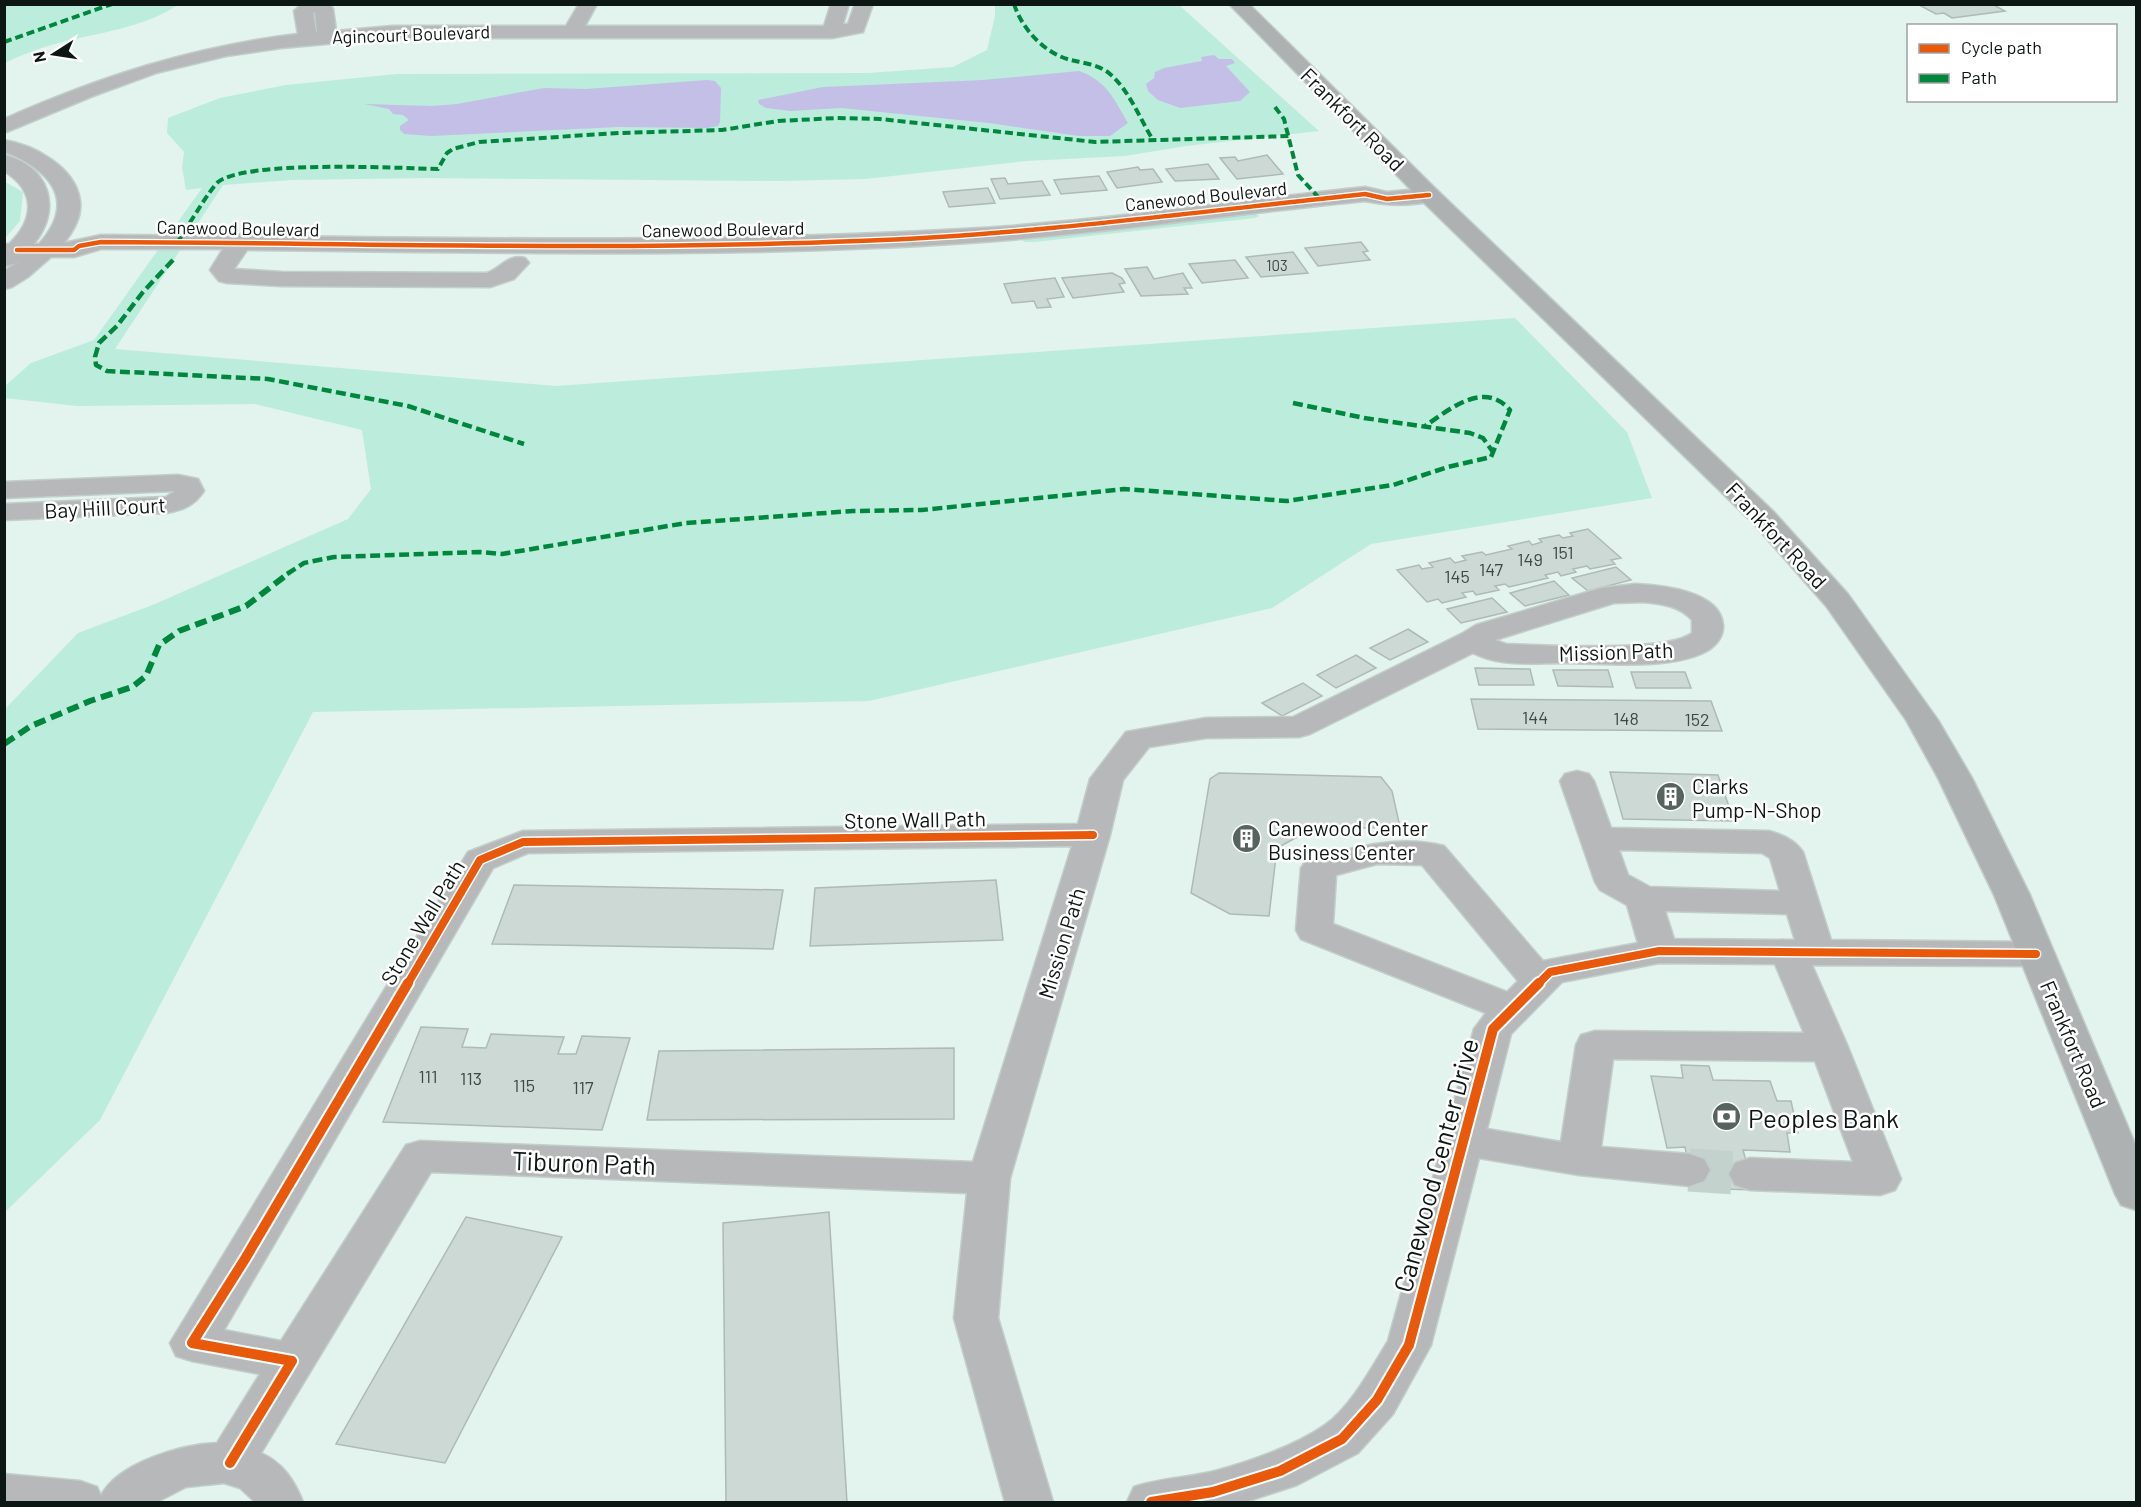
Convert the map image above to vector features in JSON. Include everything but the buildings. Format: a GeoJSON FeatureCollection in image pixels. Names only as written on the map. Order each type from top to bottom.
{"type":"FeatureCollection","features":[{"type":"Feature","properties":{"kind":"main road","name":"Frankfort Road"},"geometry":{"type":"LineString","coordinates":[[1238,4],[1429,195],[1764,518],[1837,600],[1922,720],[1955,778],[2012,894],[2136,1194]]}},
{"type":"Feature","properties":{"kind":"street"},"geometry":{"type":"LineString","coordinates":[[581,32],[588,4]]}},
{"type":"Feature","properties":{"kind":"street"},"geometry":{"type":"LineString","coordinates":[[581,32],[605,4]]}},
{"type":"Feature","properties":{"kind":"street"},"geometry":{"type":"LineString","coordinates":[[832,32],[840,4]]}},
{"type":"Feature","properties":{"kind":"street","name":"Agincourt Boulevard"},"geometry":{"type":"LineString","coordinates":[[4,127],[74,96],[138,72],[248,46],[327,36],[392,32],[832,32],[856,28],[864,4]]}},
{"type":"Feature","properties":{"kind":"street"},"geometry":{"type":"LineString","coordinates":[[308,39],[303,11],[313,6],[324,9],[327,36]]}},
{"type":"Feature","properties":{"kind":"street"},"geometry":{"type":"LineString","coordinates":[[4,146],[38,159],[61,178],[70,198],[66,227],[47,250],[4,282]]}},
{"type":"Feature","properties":{"kind":"street"},"geometry":{"type":"LineString","coordinates":[[4,161],[36,185],[42,206],[34,229],[9,254]]}},
{"type":"Feature","properties":{"kind":"street","name":"Canewood Boulevard"},"geometry":{"type":"LineString","coordinates":[[9,254],[74,250],[72,255],[85,258],[234,252],[521,254],[740,261],[1004,247],[1378,208],[1387,199],[1429,195]]}},
{"type":"Feature","properties":{"kind":"street","name":"Canewood Boulevard"},"geometry":{"type":"LineString","coordinates":[[234,252],[222,270],[230,278],[438,281],[499,278],[521,254]]}},
{"type":"Feature","properties":{"kind":"street","name":"Bay Hill Court"},"geometry":{"type":"LineString","coordinates":[[4,490],[178,483],[188,485],[190,490],[186,497],[177,503],[166,505],[4,512]]}},
{"type":"Feature","properties":{"kind":"street","name":"Mission Path"},"geometry":{"type":"LineString","coordinates":[[1029,1503],[976,1318],[989,1178],[1093,835],[1107,779],[1138,739],[1206,728],[1299,727],[1487,632],[1612,594],[1658,593],[1678,598],[1698,608],[1707,619],[1708,631],[1703,640],[1690,647],[1648,654],[1504,653],[1487,648],[1474,640]]}},
{"type":"Feature","properties":{"kind":"street"},"geometry":{"type":"LineString","coordinates":[[1578,781],[1613,882],[1643,899],[1801,903]]}},
{"type":"Feature","properties":{"kind":"street","name":"Stone Wall Path"},"geometry":{"type":"LineString","coordinates":[[292,1361],[192,1343],[245,1259],[480,860],[523,842],[1093,835]]}},
{"type":"Feature","properties":{"kind":"street"},"geometry":{"type":"LineString","coordinates":[[1598,839],[1769,842],[1786,852],[1801,903],[1802,952],[1829,1047],[1880,1179],[1750,1174]]}},
{"type":"Feature","properties":{"kind":"street"},"geometry":{"type":"LineString","coordinates":[[1512,1009],[1314,930],[1319,868],[1377,853],[1432,854],[1540,981]]}},
{"type":"Feature","properties":{"kind":"street"},"geometry":{"type":"LineString","coordinates":[[1643,899],[1659,951]]}},
{"type":"Feature","properties":{"kind":"street","name":"Canewood Center Drive"},"geometry":{"type":"LineString","coordinates":[[1151,1503],[1213,1491],[1280,1470],[1342,1439],[1377,1400],[1409,1346],[1493,1029],[1550,972],[1659,951],[2036,954]]}},
{"type":"Feature","properties":{"kind":"street"},"geometry":{"type":"LineString","coordinates":[[1579,1160],[1595,1045],[1829,1047]]}},
{"type":"Feature","properties":{"kind":"street"},"geometry":{"type":"LineString","coordinates":[[1463,1140],[1579,1160],[1689,1170]]}},
{"type":"Feature","properties":{"kind":"street","name":"Tiburon Path"},"geometry":{"type":"LineString","coordinates":[[292,1361],[420,1156],[989,1178]]}},
{"type":"Feature","properties":{"kind":"street"},"geometry":{"type":"LineString","coordinates":[[230,1463],[292,1361]]}},
{"type":"Feature","properties":{"kind":"street"},"geometry":{"type":"LineString","coordinates":[[122,1503],[152,1480],[186,1466],[210,1463],[230,1463],[255,1471],[275,1490],[279,1503]]}},
{"type":"Feature","properties":{"kind":"street"},"geometry":{"type":"LineString","coordinates":[[4,1495],[80,1503]]}},
{"type":"Feature","properties":{"kind":"green space"},"geometry":{"type":"Polygon","coordinates":[[[5,4],[178,5],[150,19],[120,29],[51,45],[5,63],[5,4]]]}},
{"type":"Feature","properties":{"kind":"green space"},"geometry":{"type":"Polygon","coordinates":[[[995,5],[1179,5],[1319,131],[1186,146],[1125,156],[1026,161],[865,179],[777,181],[425,178],[291,180],[223,185],[115,349],[556,386],[1515,318],[1627,432],[1652,498],[1371,544],[1272,608],[869,701],[313,712],[100,1120],[5,1212],[5,709],[78,633],[155,604],[348,519],[371,489],[362,430],[255,404],[77,406],[5,398],[5,386],[31,363],[94,340],[202,188],[186,190],[182,167],[184,152],[167,133],[168,118],[220,98],[286,85],[397,74],[868,73],[953,67],[987,50],[995,16],[995,5]]]}},
{"type":"Feature","properties":{"kind":"green space"},"geometry":{"type":"Polygon","coordinates":[[[5,182],[23,192],[20,221],[5,238],[5,182]]]}},
{"type":"Feature","properties":{"kind":"green space"},"geometry":{"type":"Polygon","coordinates":[[[1256,213],[1259,216],[1255,218],[1034,242],[1025,242],[1018,238],[1256,213]]]}},
{"type":"Feature","properties":{"kind":"shaded area"},"geometry":{"type":"Polygon","coordinates":[[[1214,55],[1219,59],[1232,59],[1235,63],[1226,66],[1250,92],[1240,101],[1180,108],[1158,100],[1148,91],[1146,84],[1154,78],[1155,72],[1164,68],[1202,61],[1201,57],[1214,55]]]}},
{"type":"Feature","properties":{"kind":"shaded area"},"geometry":{"type":"Polygon","coordinates":[[[1079,71],[1089,75],[1109,92],[1128,123],[1110,136],[1079,136],[989,123],[841,108],[790,111],[766,108],[759,104],[758,100],[823,87],[983,80],[1079,71]]]}},
{"type":"Feature","properties":{"kind":"shaded area"},"geometry":{"type":"Polygon","coordinates":[[[715,81],[721,88],[720,122],[718,126],[707,128],[619,127],[431,136],[404,134],[400,126],[409,120],[403,115],[393,114],[389,109],[364,104],[432,106],[457,104],[544,88],[586,89],[715,81]]]}},
{"type":"Feature","properties":{"kind":"tunnel"},"geometry":{"type":"LineString","coordinates":[[1689,1170],[1750,1174]]}},
{"type":"Feature","properties":{"kind":"marked path"},"geometry":{"type":"LineString","coordinates":[[4,42],[112,4]]}},
{"type":"Feature","properties":{"kind":"marked path"},"geometry":{"type":"LineString","coordinates":[[1014,4],[1026,28],[1048,49],[1063,58],[1094,65],[1111,74],[1153,140]]}},
{"type":"Feature","properties":{"kind":"marked path"},"geometry":{"type":"LineString","coordinates":[[1275,107],[1284,119],[1298,175],[1320,199]]}},
{"type":"Feature","properties":{"kind":"marked path"},"geometry":{"type":"LineString","coordinates":[[177,243],[218,182],[235,175],[260,171],[323,168],[438,169],[447,153],[453,149],[479,142],[619,133],[722,130],[778,121],[837,118],[880,119],[1095,142],[1289,136]]}},
{"type":"Feature","properties":{"kind":"marked path"},"geometry":{"type":"LineString","coordinates":[[173,260],[143,292],[117,326],[99,343],[95,357],[96,365],[107,371],[268,379],[408,406],[524,444]]}},
{"type":"Feature","properties":{"kind":"marked path"},"geometry":{"type":"LineString","coordinates":[[4,744],[31,726],[90,701],[132,687],[146,676],[159,645],[179,631],[246,606],[304,563],[334,557],[480,552],[502,554],[686,523],[853,511],[922,510],[1124,489],[1287,501],[1393,485],[1448,467],[1491,457],[1510,410],[1500,400],[1481,396],[1461,403],[1425,426]]}},
{"type":"Feature","properties":{"kind":"marked path"},"geometry":{"type":"LineString","coordinates":[[1293,403],[1364,418],[1470,433],[1483,438],[1493,452]]}},
{"type":"Feature","properties":{"kind":"cycle path"},"geometry":{"type":"LineString","coordinates":[[17,250],[74,250],[79,246],[101,242],[642,246],[858,241],[1016,232],[1365,194],[1387,199],[1429,195]]}},
{"type":"Feature","properties":{"kind":"cycle path"},"geometry":{"type":"LineString","coordinates":[[230,1463],[292,1361],[192,1343],[245,1259],[480,860],[523,842],[1093,835]]}},
{"type":"Feature","properties":{"kind":"cycle path"},"geometry":{"type":"LineString","coordinates":[[1151,1502],[1213,1492],[1280,1471],[1342,1439],[1377,1400],[1409,1345],[1493,1029],[1550,972],[1659,951],[2036,954]]}},
{"type":"Feature","properties":{"kind":"place","name":"Clarks Pump-N-Shop"},"geometry":{"type":"Point","coordinates":[1671,797]}},
{"type":"Feature","properties":{"kind":"place","name":"Canewood Center Business Center"},"geometry":{"type":"Point","coordinates":[1247,839]}},
{"type":"Feature","properties":{"kind":"place","name":"Peoples Bank"},"geometry":{"type":"Point","coordinates":[1727,1117]}}]}
